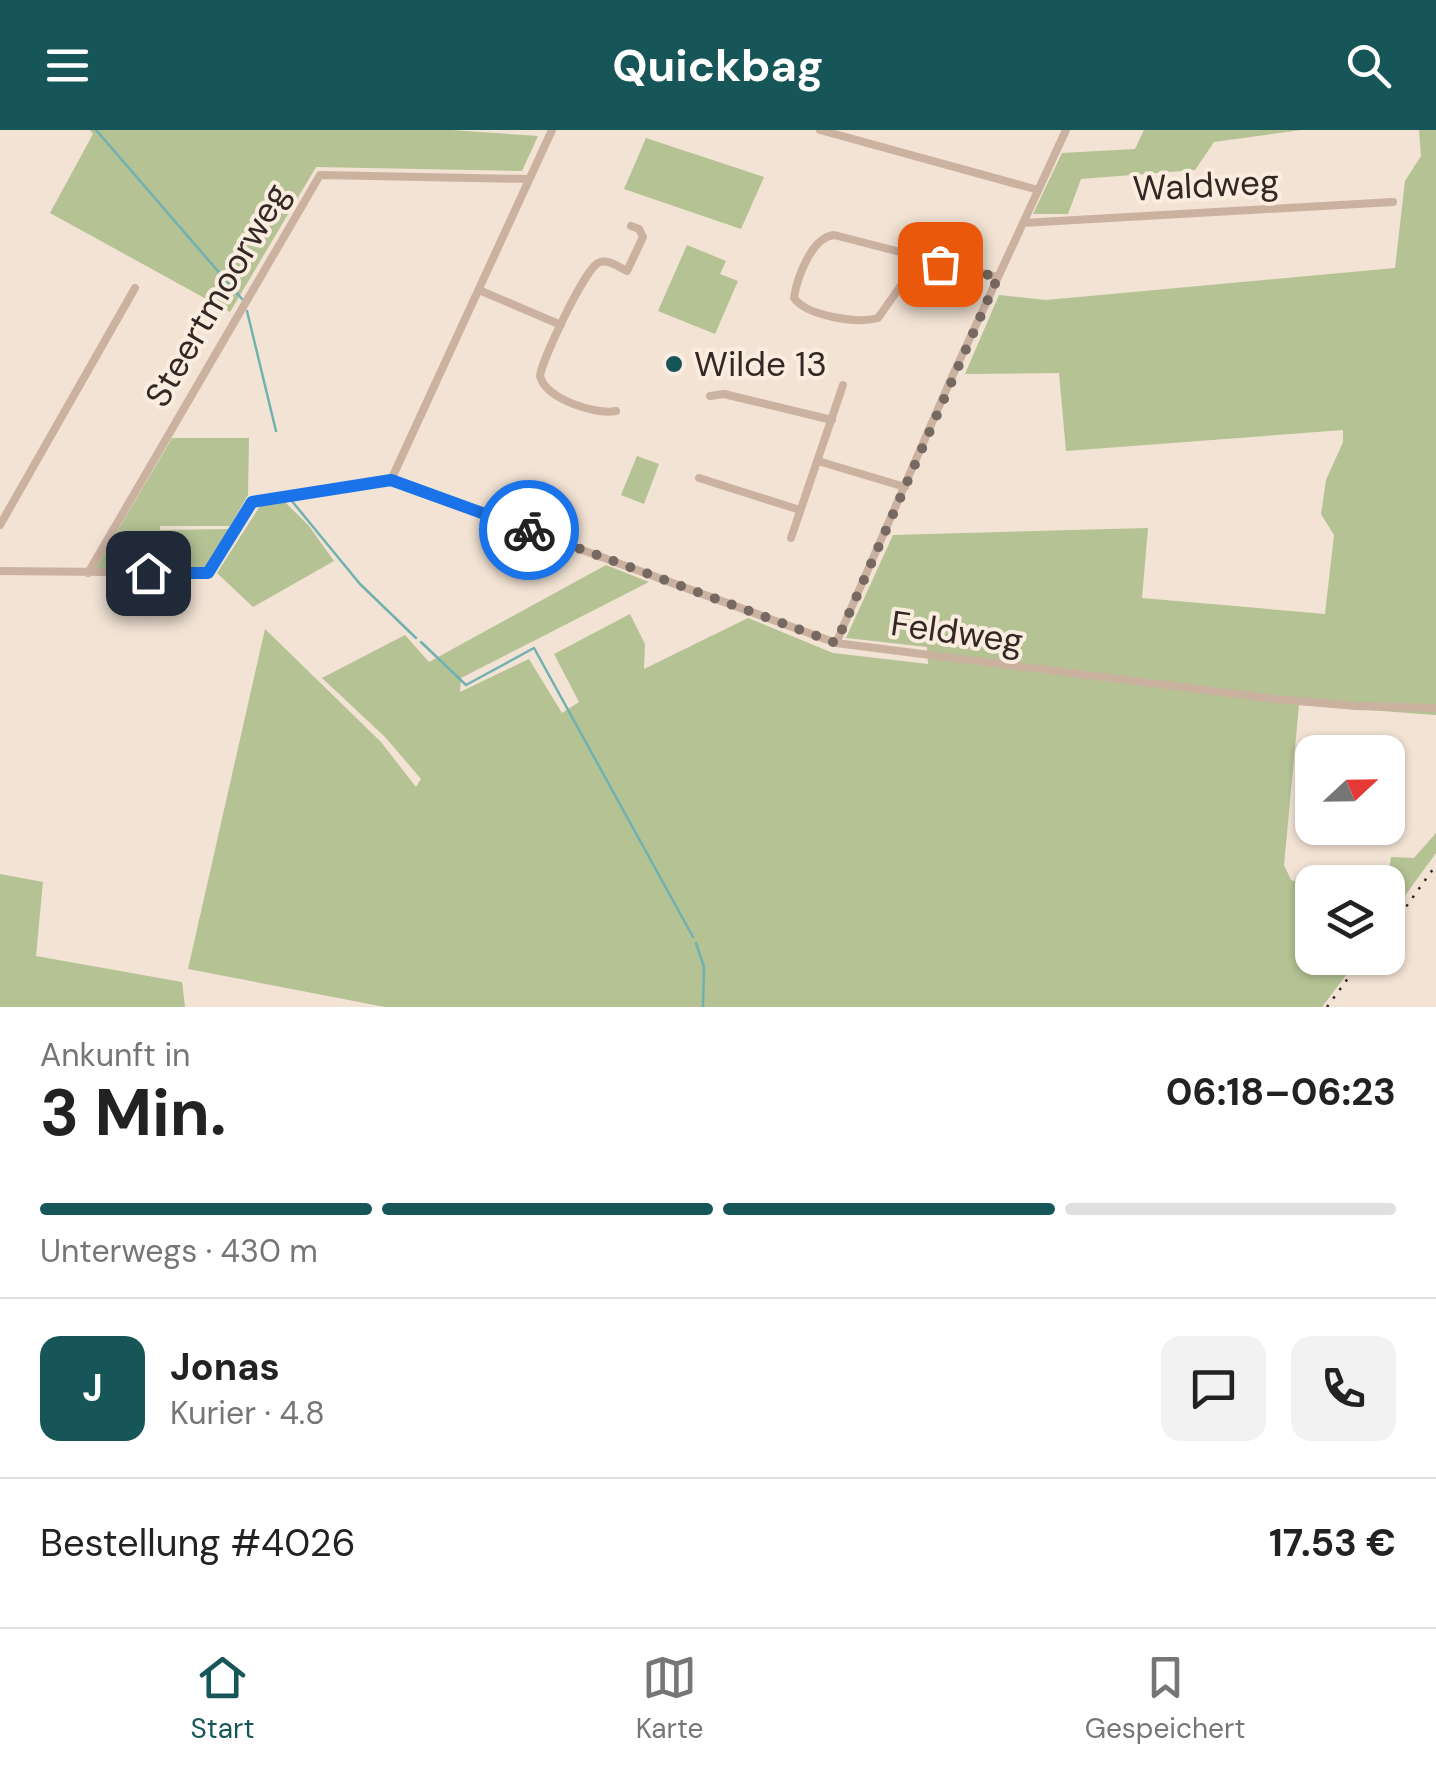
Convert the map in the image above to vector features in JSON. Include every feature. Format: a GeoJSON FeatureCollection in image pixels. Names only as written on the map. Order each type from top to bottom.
{"type":"FeatureCollection","features":[{"type":"Feature","properties":{"kind":"street"},"geometry":{"type":"LineString","coordinates":[[391,480],[552,130]]}},
{"type":"Feature","properties":{"kind":"street"},"geometry":{"type":"LineString","coordinates":[[820,130],[853,134],[1038,190]]}},
{"type":"Feature","properties":{"kind":"street"},"geometry":{"type":"LineString","coordinates":[[836,643],[1066,130]]}},
{"type":"Feature","properties":{"kind":"street","name":"Steertmoorweg"},"geometry":{"type":"LineString","coordinates":[[88,573],[315,179],[327,174],[528,178]]}},
{"type":"Feature","properties":{"kind":"street","name":"Waldweg"},"geometry":{"type":"LineString","coordinates":[[1023,224],[1392,202]]}},
{"type":"Feature","properties":{"kind":"street"},"geometry":{"type":"LineString","coordinates":[[616,411],[604,414],[552,394],[542,383],[541,368],[560,326],[598,262],[606,261],[628,271],[643,237],[639,229],[631,226]]}},
{"type":"Feature","properties":{"kind":"street"},"geometry":{"type":"LineString","coordinates":[[911,257],[907,278],[878,318],[861,320],[822,312],[799,305],[794,298],[812,248],[825,236],[834,235],[998,277]]}},
{"type":"Feature","properties":{"kind":"street"},"geometry":{"type":"LineString","coordinates":[[0,525],[135,288]]}},
{"type":"Feature","properties":{"kind":"street"},"geometry":{"type":"LineString","coordinates":[[479,290],[560,326]]}},
{"type":"Feature","properties":{"kind":"street"},"geometry":{"type":"LineString","coordinates":[[790,538],[844,385]]}},
{"type":"Feature","properties":{"kind":"street"},"geometry":{"type":"LineString","coordinates":[[710,396],[724,394],[832,420]]}},
{"type":"Feature","properties":{"kind":"street"},"geometry":{"type":"LineString","coordinates":[[818,461],[905,487]]}},
{"type":"Feature","properties":{"kind":"street"},"geometry":{"type":"LineString","coordinates":[[699,478],[800,510]]}},
{"type":"Feature","properties":{"kind":"street","name":"Feldweg"},"geometry":{"type":"LineString","coordinates":[[0,572],[208,573],[252,502],[391,480],[836,643],[1276,699],[1436,708]]}},
{"type":"Feature","properties":{"kind":"green space"},"geometry":{"type":"Polygon","coordinates":[[[90,130],[451,130],[538,136],[522,171],[316,167],[230,312],[50,213],[93,134],[90,130]]]}},
{"type":"Feature","properties":{"kind":"green space"},"geometry":{"type":"Polygon","coordinates":[[[1144,130],[1301,130],[1214,142],[1195,170],[1081,179],[1068,214],[1033,214],[1062,153],[1135,149],[1144,130]]]}},
{"type":"Feature","properties":{"kind":"green space"},"geometry":{"type":"Polygon","coordinates":[[[1419,130],[1436,130],[1436,715],[1299,705],[1284,865],[1295,881],[1295,975],[1346,975],[1322,1007],[385,1007],[188,969],[265,629],[381,742],[416,787],[421,779],[385,737],[322,678],[405,635],[429,662],[606,565],[649,582],[461,678],[460,692],[529,659],[562,713],[579,702],[554,654],[630,614],[645,644],[644,669],[748,618],[833,653],[928,664],[927,647],[846,638],[893,535],[1148,528],[1142,598],[1325,614],[1334,535],[1321,514],[1326,480],[1343,442],[1343,430],[1066,451],[1059,373],[965,374],[999,295],[1046,300],[1395,268],[1405,181],[1421,156],[1419,130]]]}},
{"type":"Feature","properties":{"kind":"green space"},"geometry":{"type":"Polygon","coordinates":[[[646,138],[764,177],[741,229],[624,189],[646,138]]]}},
{"type":"Feature","properties":{"kind":"green space"},"geometry":{"type":"Polygon","coordinates":[[[687,245],[726,261],[720,274],[738,281],[715,334],[658,311],[687,245]]]}},
{"type":"Feature","properties":{"kind":"green space"},"geometry":{"type":"Polygon","coordinates":[[[172,438],[249,438],[248,495],[230,526],[160,526],[160,530],[230,529],[207,569],[95,569],[172,438]]]}},
{"type":"Feature","properties":{"kind":"green space"},"geometry":{"type":"Polygon","coordinates":[[[637,456],[659,464],[644,504],[621,495],[637,456]]]}},
{"type":"Feature","properties":{"kind":"green space"},"geometry":{"type":"Polygon","coordinates":[[[283,500],[309,526],[334,561],[253,607],[217,573],[260,506],[283,500]]]}},
{"type":"Feature","properties":{"kind":"green space"},"geometry":{"type":"Polygon","coordinates":[[[1436,833],[1436,853],[1405,896],[1405,865],[1390,865],[1391,857],[1414,858],[1436,833]]]}},
{"type":"Feature","properties":{"kind":"green space"},"geometry":{"type":"Polygon","coordinates":[[[0,874],[43,882],[36,956],[182,982],[185,1007],[0,1007],[0,874]]]}},
{"type":"Feature","properties":{"kind":"waterway"},"geometry":{"type":"LineString","coordinates":[[96,130],[242,299]]}},
{"type":"Feature","properties":{"kind":"waterway"},"geometry":{"type":"LineString","coordinates":[[247,311],[276,431]]}},
{"type":"Feature","properties":{"kind":"waterway"},"geometry":{"type":"LineString","coordinates":[[291,500],[360,584],[416,638]]}},
{"type":"Feature","properties":{"kind":"waterway"},"geometry":{"type":"LineString","coordinates":[[421,642],[466,685],[534,648],[693,937]]}},
{"type":"Feature","properties":{"kind":"waterway"},"geometry":{"type":"LineString","coordinates":[[696,943],[704,967],[703,1007]]}},
{"type":"Feature","properties":{"kind":"railway"},"geometry":{"type":"LineString","coordinates":[[1405,908],[1436,865]]}},
{"type":"Feature","properties":{"kind":"railway"},"geometry":{"type":"LineString","coordinates":[[1327,1007],[1351,975]]}},
{"type":"Feature","properties":{"kind":"way so far"},"geometry":{"type":"LineString","coordinates":[[529,530],[836,643],[998,277],[940,264]]}},
{"type":"Feature","properties":{"kind":"place","name":"Wilde 13"},"geometry":{"type":"Point","coordinates":[674,364]}},
{"type":"Feature","properties":{"kind":"route"},"geometry":{"type":"LineString","coordinates":[[148,573],[208,573],[252,502],[391,480],[529,530]]}}]}
